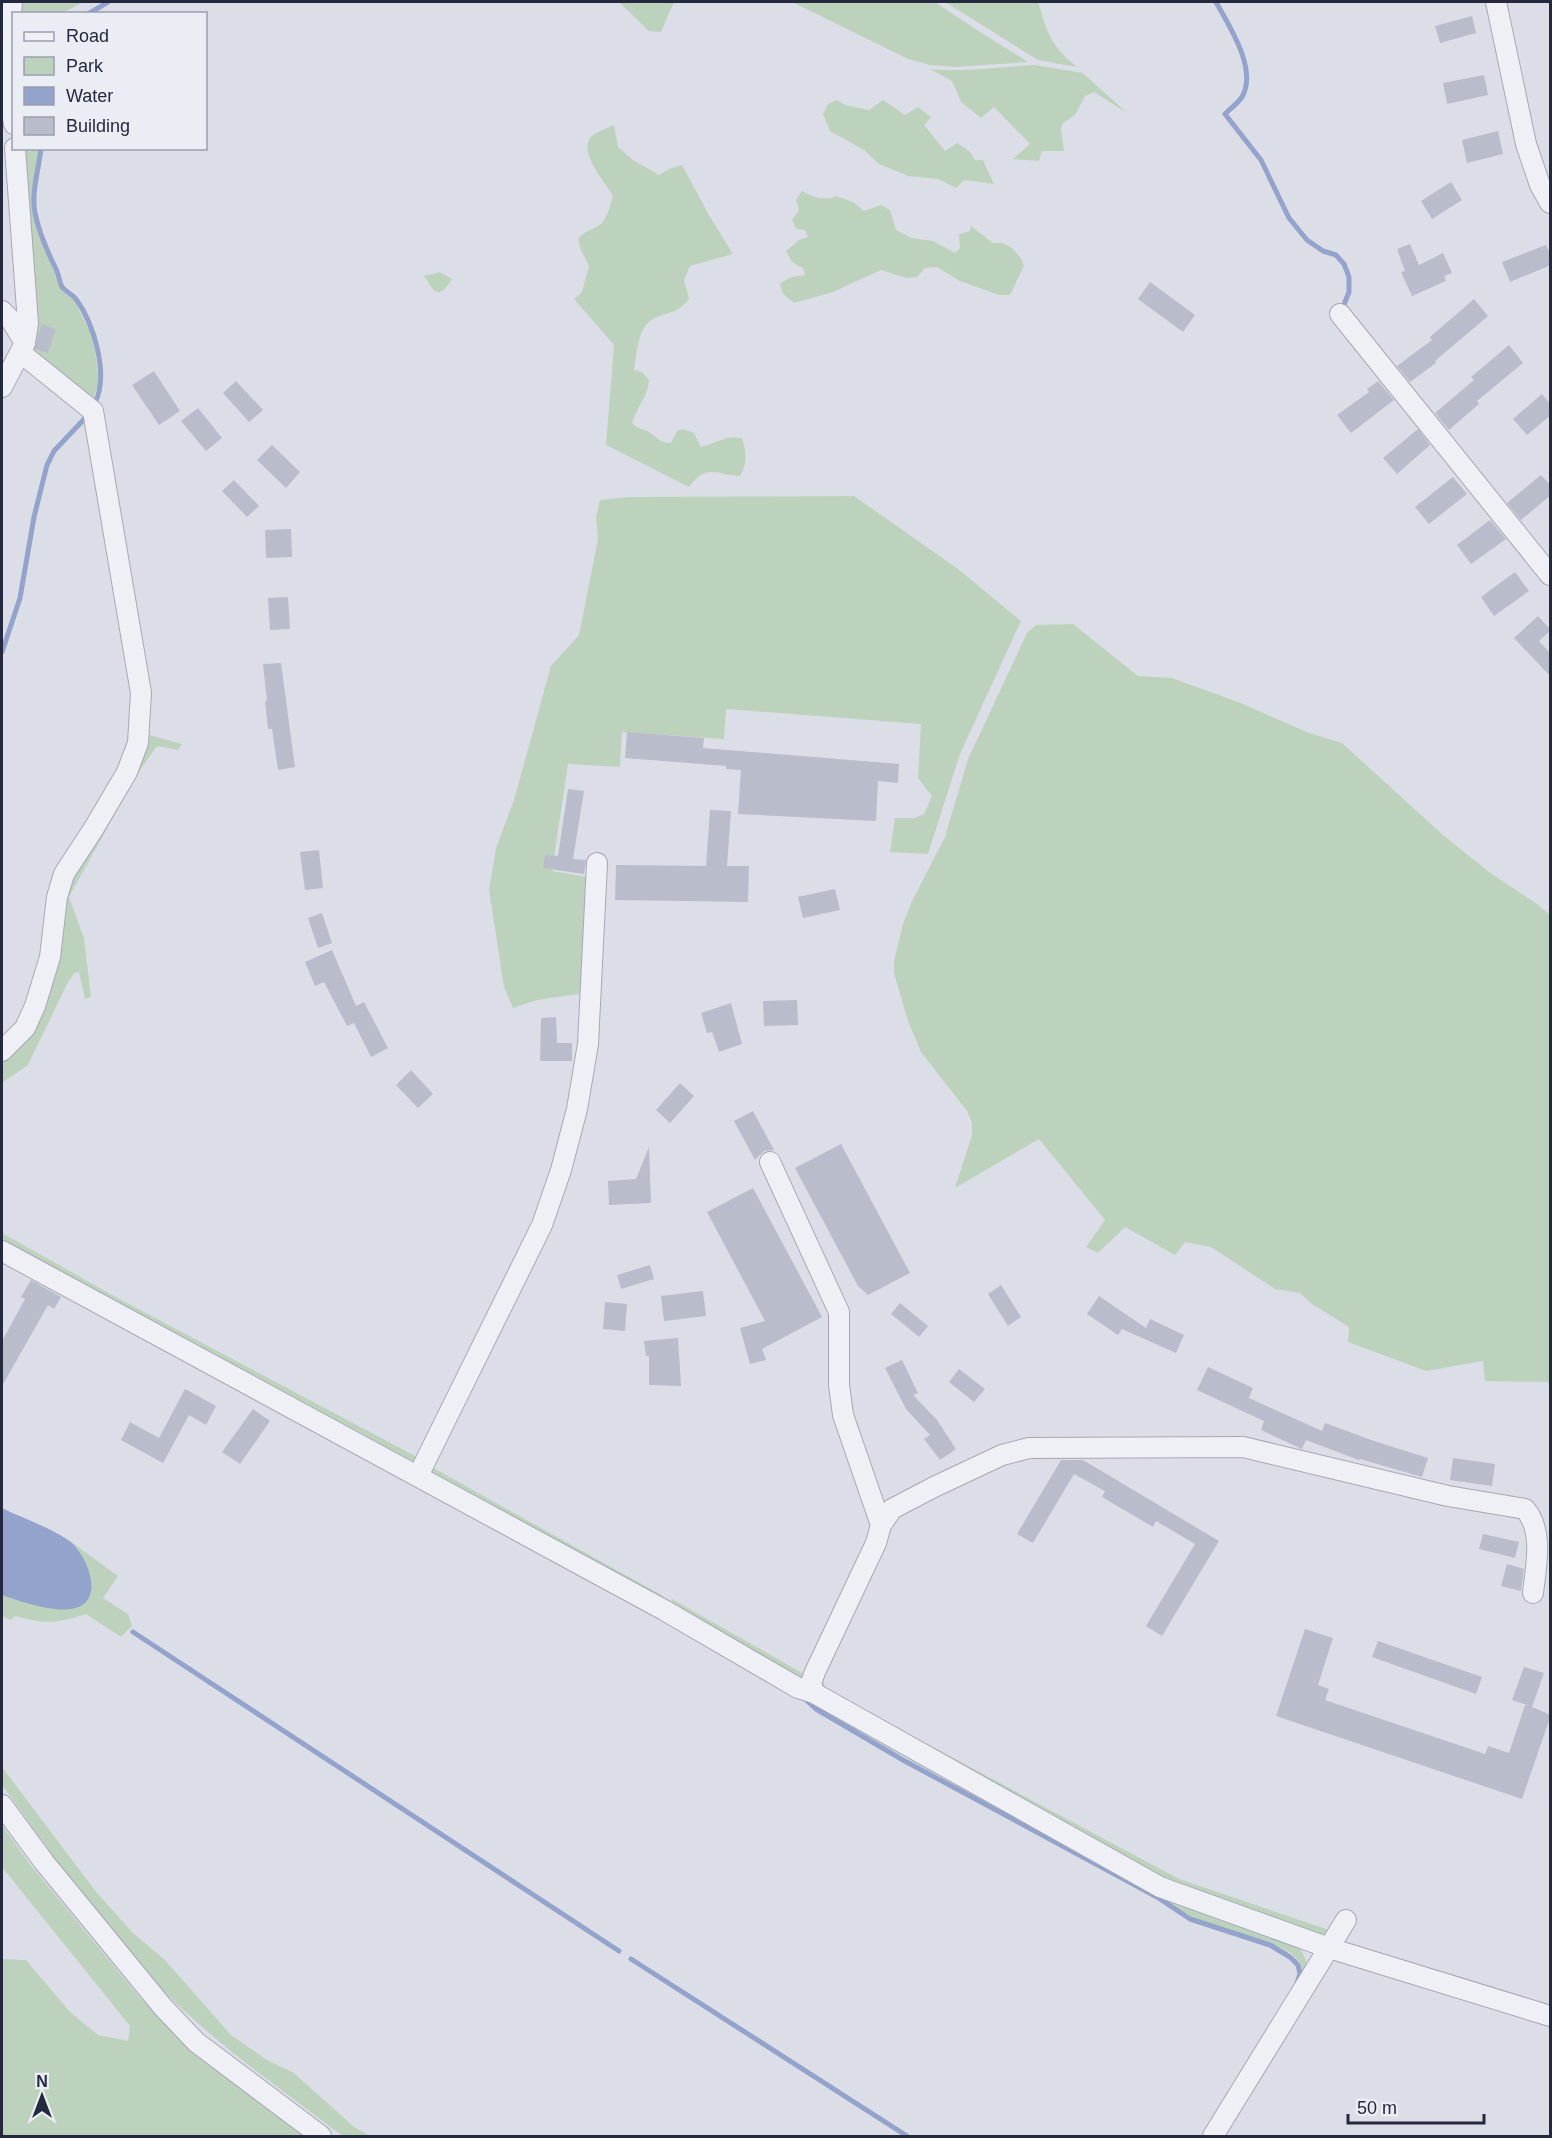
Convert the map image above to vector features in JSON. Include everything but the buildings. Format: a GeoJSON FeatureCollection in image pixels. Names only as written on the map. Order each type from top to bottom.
{"type":"FeatureCollection","features":[{"type":"Feature","properties":{"kind":"street"},"geometry":{"type":"LineString","coordinates":[[12,2],[8,89],[12,112]]}},
{"type":"Feature","properties":{"kind":"street"},"geometry":{"type":"LineString","coordinates":[[1496,2],[1527,144],[1540,185],[1551,203]]}},
{"type":"Feature","properties":{"kind":"street"},"geometry":{"type":"LineString","coordinates":[[2,387],[23,348],[28,322],[15,150]]}},
{"type":"Feature","properties":{"kind":"street"},"geometry":{"type":"LineString","coordinates":[[2,311],[11,320],[23,348],[86,405],[141,693],[138,744],[127,772],[64,874],[57,897],[50,957],[35,1006],[24,1028],[2,1051]]}},
{"type":"Feature","properties":{"kind":"street"},"geometry":{"type":"LineString","coordinates":[[1340,314],[1551,575]]}},
{"type":"Feature","properties":{"kind":"street"},"geometry":{"type":"LineString","coordinates":[[418,1476],[542,1224],[561,1170],[577,1109],[588,1044],[597,863]]}},
{"type":"Feature","properties":{"kind":"street"},"geometry":{"type":"LineString","coordinates":[[770,1162],[839,1312],[839,1385],[843,1415],[881,1525]]}},
{"type":"Feature","properties":{"kind":"street"},"geometry":{"type":"LineString","coordinates":[[2,1251],[664,1610],[798,1688],[814,1693],[1160,1887],[1329,1948],[1551,2016]]}},
{"type":"Feature","properties":{"kind":"street"},"geometry":{"type":"LineString","coordinates":[[814,1693],[811,1683],[815,1672],[876,1543],[881,1525],[892,1509],[1002,1455],[1029,1448],[1243,1447],[1448,1496],[1525,1509],[1533,1518],[1537,1531],[1533,1593]]}},
{"type":"Feature","properties":{"kind":"street"},"geometry":{"type":"LineString","coordinates":[[2,1805],[44,1862],[162,2006],[196,2042],[321,2136]]}},
{"type":"Feature","properties":{"kind":"street"},"geometry":{"type":"LineString","coordinates":[[1213,2136],[1346,1920]]}},
{"type":"Feature","properties":{"kind":"green space"},"geometry":{"type":"Polygon","coordinates":[[[14,2],[82,2],[61,12],[14,12],[14,2]]]}},
{"type":"Feature","properties":{"kind":"green space"},"geometry":{"type":"Polygon","coordinates":[[[619,2],[674,2],[661,32],[649,31],[619,2]]]}},
{"type":"Feature","properties":{"kind":"green space"},"geometry":{"type":"Polygon","coordinates":[[[792,2],[935,2],[1028,62],[956,67],[930,65],[908,59],[792,2]]]}},
{"type":"Feature","properties":{"kind":"green space"},"geometry":{"type":"Polygon","coordinates":[[[945,2],[1038,2],[1055,45],[1077,67],[1038,60],[945,2]]]}},
{"type":"Feature","properties":{"kind":"green space"},"geometry":{"type":"Polygon","coordinates":[[[1035,65],[1083,73],[1127,113],[1094,92],[1085,96],[1075,115],[1063,123],[1061,129],[1064,151],[1042,151],[1039,161],[1013,159],[1030,144],[994,107],[981,118],[961,102],[952,81],[930,69],[969,70],[1035,65]]]}},
{"type":"Feature","properties":{"kind":"green space"},"geometry":{"type":"Polygon","coordinates":[[[837,100],[845,105],[869,110],[883,100],[905,115],[918,107],[931,117],[924,125],[945,151],[957,143],[969,151],[975,160],[983,160],[994,184],[964,180],[956,188],[938,179],[908,176],[879,164],[864,150],[830,131],[823,114],[828,104],[837,100]]]}},
{"type":"Feature","properties":{"kind":"green space"},"geometry":{"type":"Polygon","coordinates":[[[614,125],[618,147],[633,160],[659,175],[682,165],[733,254],[690,266],[684,280],[689,299],[676,310],[653,319],[644,329],[634,370],[642,372],[649,380],[647,391],[632,423],[667,443],[671,443],[677,431],[683,429],[694,433],[701,447],[726,438],[742,438],[746,457],[740,476],[707,473],[701,475],[689,487],[606,445],[614,345],[574,299],[582,292],[589,266],[578,239],[601,224],[613,196],[593,164],[587,147],[590,139],[596,133],[614,125]]]}},
{"type":"Feature","properties":{"kind":"green space"},"geometry":{"type":"Polygon","coordinates":[[[18,150],[39,150],[32,211],[41,241],[62,291],[74,300],[91,333],[99,383],[91,404],[33,352],[30,345],[18,150]]]}},
{"type":"Feature","properties":{"kind":"green space"},"geometry":{"type":"Polygon","coordinates":[[[802,191],[819,198],[837,196],[853,202],[864,211],[881,205],[890,210],[896,230],[911,238],[933,241],[955,253],[960,248],[959,234],[970,231],[971,226],[993,243],[1003,243],[1012,248],[1021,258],[1024,266],[1010,295],[999,295],[960,281],[937,267],[925,268],[917,277],[906,278],[881,270],[833,292],[794,303],[783,294],[780,283],[792,277],[805,275],[803,268],[792,262],[786,251],[799,240],[808,237],[805,230],[796,229],[792,220],[799,210],[796,200],[802,191]]]}},
{"type":"Feature","properties":{"kind":"green space"},"geometry":{"type":"Polygon","coordinates":[[[440,272],[452,279],[443,290],[436,292],[424,276],[440,272]]]}},
{"type":"Feature","properties":{"kind":"green space"},"geometry":{"type":"Polygon","coordinates":[[[854,496],[958,569],[1021,621],[960,754],[928,854],[890,852],[895,818],[915,818],[924,814],[932,796],[918,778],[921,724],[726,709],[724,739],[622,732],[620,767],[568,764],[552,871],[587,877],[585,993],[537,1000],[513,1008],[504,987],[489,890],[496,848],[514,800],[551,666],[579,635],[598,539],[596,517],[600,500],[628,497],[854,496]]]}},
{"type":"Feature","properties":{"kind":"green space"},"geometry":{"type":"Polygon","coordinates":[[[1073,624],[1138,676],[1172,678],[1238,702],[1309,733],[1342,743],[1443,835],[1489,872],[1550,915],[1550,1388],[1548,1382],[1485,1381],[1483,1361],[1426,1371],[1348,1342],[1349,1327],[1312,1304],[1300,1293],[1275,1289],[1211,1247],[1185,1242],[1175,1255],[1125,1227],[1098,1253],[1086,1247],[1105,1220],[1039,1139],[955,1188],[972,1135],[972,1123],[967,1111],[921,1052],[908,1021],[894,973],[894,961],[903,924],[912,901],[945,837],[968,759],[1027,633],[1036,625],[1073,624]]]}},
{"type":"Feature","properties":{"kind":"green space"},"geometry":{"type":"Polygon","coordinates":[[[146,734],[182,744],[178,750],[157,746],[136,776],[69,897],[84,938],[91,997],[85,999],[79,972],[74,973],[28,1065],[2,1083],[2,1060],[23,1038],[63,892],[146,734]]]}},
{"type":"Feature","properties":{"kind":"green space"},"geometry":{"type":"Polygon","coordinates":[[[2,1233],[112,1295],[419,1458],[416,1463],[2,1240],[2,1233]]]}},
{"type":"Feature","properties":{"kind":"green space"},"geometry":{"type":"Polygon","coordinates":[[[430,1466],[663,1596],[661,1602],[425,1472],[430,1466]]]}},
{"type":"Feature","properties":{"kind":"green space"},"geometry":{"type":"Polygon","coordinates":[[[70,1541],[118,1576],[103,1598],[128,1614],[132,1626],[121,1637],[86,1614],[51,1622],[15,1616],[11,1620],[2,1616],[2,1595],[60,1609],[85,1562],[70,1541]]]}},
{"type":"Feature","properties":{"kind":"green space"},"geometry":{"type":"Polygon","coordinates":[[[672,1599],[804,1674],[803,1681],[670,1607],[672,1599]]]}},
{"type":"Feature","properties":{"kind":"green space"},"geometry":{"type":"Polygon","coordinates":[[[822,1667],[824,1685],[830,1692],[1179,1879],[1332,1931],[1329,1938],[1180,1888],[822,1692],[819,1675],[822,1667]]]}},
{"type":"Feature","properties":{"kind":"green space"},"geometry":{"type":"Polygon","coordinates":[[[803,1694],[1298,1946],[1309,1968],[1302,1975],[1301,1964],[1291,1953],[1270,1943],[1252,1939],[1191,1917],[1157,1895],[1057,1842],[816,1707],[803,1694]]]}},
{"type":"Feature","properties":{"kind":"green space"},"geometry":{"type":"Polygon","coordinates":[[[2,1767],[97,1893],[133,1933],[165,1960],[231,2035],[267,2060],[294,2073],[354,2127],[370,2136],[343,2136],[240,2058],[173,2001],[132,1957],[56,1860],[2,1785],[2,1767]]]}},
{"type":"Feature","properties":{"kind":"green space"},"geometry":{"type":"Polygon","coordinates":[[[2,1825],[29,1863],[141,1999],[187,2043],[311,2136],[2,2136],[2,1959],[26,1960],[70,2012],[98,2035],[128,2041],[130,2026],[2,1867],[2,1825]]]}},
{"type":"Feature","properties":{"kind":"water"},"geometry":{"type":"Polygon","coordinates":[[[2,1508],[53,1531],[76,1547],[88,1567],[91,1579],[88,1599],[81,1606],[62,1610],[54,1609],[2,1595],[2,1508]]]}},
{"type":"Feature","properties":{"kind":"waterway"},"geometry":{"type":"LineString","coordinates":[[91,12],[108,2]]}},
{"type":"Feature","properties":{"kind":"waterway"},"geometry":{"type":"LineString","coordinates":[[1216,2],[1240,48],[1247,74],[1242,97],[1225,114],[1261,160],[1289,218],[1307,240],[1323,251],[1336,255],[1344,264],[1349,277],[1349,292],[1341,312]]}},
{"type":"Feature","properties":{"kind":"waterway"},"geometry":{"type":"LineString","coordinates":[[41,150],[35,189],[35,213],[46,249],[62,287],[76,299],[94,336],[100,365],[99,393],[94,405]]}},
{"type":"Feature","properties":{"kind":"waterway"},"geometry":{"type":"LineString","coordinates":[[2,652],[20,598],[34,517],[47,465],[54,451],[88,415]]}},
{"type":"Feature","properties":{"kind":"waterway"},"geometry":{"type":"LineString","coordinates":[[133,1632],[619,1951]]}},
{"type":"Feature","properties":{"kind":"waterway"},"geometry":{"type":"LineString","coordinates":[[803,1697],[816,1709],[903,1760],[1157,1897],[1190,1919],[1270,1945],[1290,1957],[1298,1965],[1300,1974],[1296,1986]]}},
{"type":"Feature","properties":{"kind":"waterway"},"geometry":{"type":"LineString","coordinates":[[631,1959],[907,2136]]}}]}
